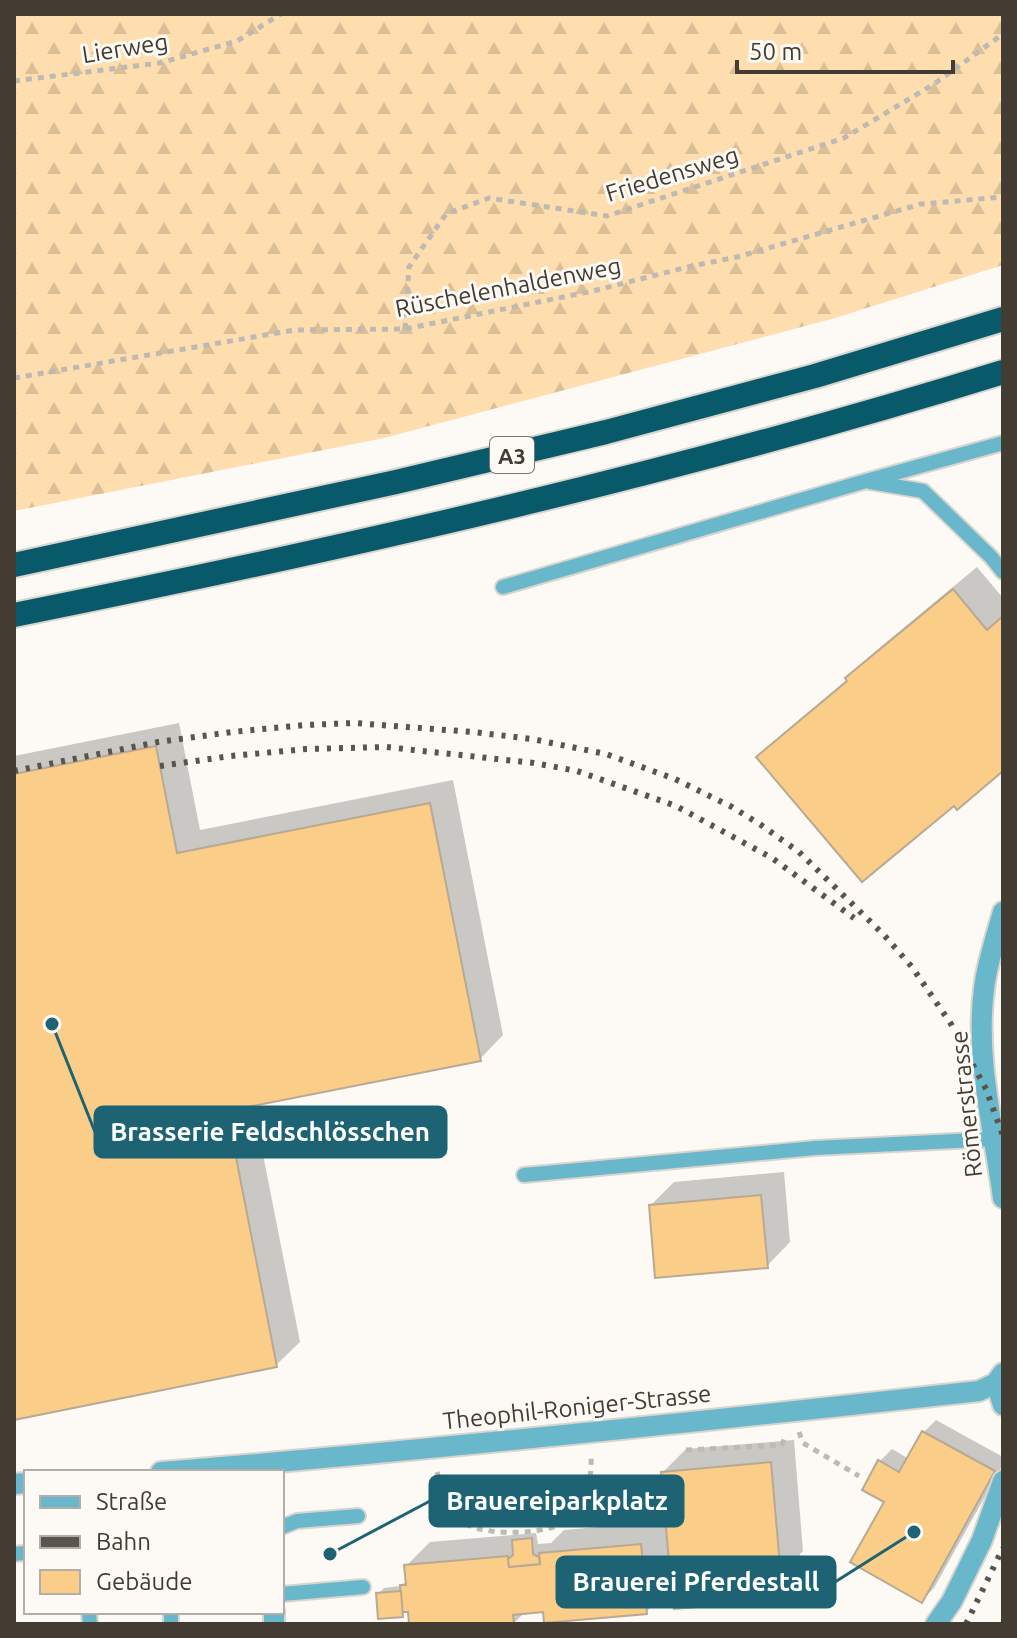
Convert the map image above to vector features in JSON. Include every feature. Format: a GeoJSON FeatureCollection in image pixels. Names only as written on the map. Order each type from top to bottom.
{"type":"FeatureCollection","features":[{"type":"Feature","properties":{"kind":"highway","name":"A3"},"geometry":{"type":"LineString","coordinates":[[14,565],[381,486],[606,432],[815,376],[1003,319]]}},
{"type":"Feature","properties":{"kind":"highway","name":"A3"},"geometry":{"type":"LineString","coordinates":[[14,615],[394,534],[613,482],[830,424],[1003,372]]}},
{"type":"Feature","properties":{"kind":"street","name":"Römerstrasse"},"geometry":{"type":"LineString","coordinates":[[1003,912],[988,963],[983,1029],[986,1089],[1003,1198]]}},
{"type":"Feature","properties":{"kind":"street"},"geometry":{"type":"LineString","coordinates":[[1001,1379],[1003,1405]]}},
{"type":"Feature","properties":{"kind":"street","name":"Theophil-Roniger-Strasse"},"geometry":{"type":"LineString","coordinates":[[214,1470],[266,1468],[434,1447],[979,1391],[1001,1379]]}},
{"type":"Feature","properties":{"kind":"street"},"geometry":{"type":"LineString","coordinates":[[936,1624],[952,1601],[982,1540],[1003,1481]]}},
{"type":"Feature","properties":{"kind":"lane"},"geometry":{"type":"LineString","coordinates":[[503,587],[1003,443]]}},
{"type":"Feature","properties":{"kind":"lane"},"geometry":{"type":"LineString","coordinates":[[866,481],[923,491],[1003,572]]}},
{"type":"Feature","properties":{"kind":"lane"},"geometry":{"type":"LineString","coordinates":[[524,1175],[815,1148],[995,1139]]}},
{"type":"Feature","properties":{"kind":"lane"},"geometry":{"type":"LineString","coordinates":[[284,1526],[297,1521],[358,1516]]}},
{"type":"Feature","properties":{"kind":"lane"},"geometry":{"type":"LineString","coordinates":[[284,1594],[363,1587]]}},
{"type":"Feature","properties":{"kind":"path","name":"Lierweg"},"geometry":{"type":"LineString","coordinates":[[14,81],[160,63],[237,41],[281,14]]}},
{"type":"Feature","properties":{"kind":"path","name":"Friedensweg"},"geometry":{"type":"LineString","coordinates":[[405,329],[409,267],[446,214],[489,198],[607,216],[844,138],[934,84],[1003,34]]}},
{"type":"Feature","properties":{"kind":"path","name":"Rüschelenhaldenweg"},"geometry":{"type":"LineString","coordinates":[[14,378],[295,330],[405,329],[593,291],[737,257],[921,204],[1003,197]]}},
{"type":"Feature","properties":{"kind":"path"},"geometry":{"type":"LineString","coordinates":[[792,1412],[803,1443],[859,1476]]}},
{"type":"Feature","properties":{"kind":"path"},"geometry":{"type":"LineString","coordinates":[[434,1447],[439,1479],[449,1503],[466,1524],[495,1532],[529,1531],[553,1527],[572,1518],[585,1499],[592,1471],[590,1432]]}},
{"type":"Feature","properties":{"kind":"green space"},"geometry":{"type":"Polygon","coordinates":[[[14,14],[1003,14],[1003,265],[835,318],[384,438],[14,511],[14,14]]]}},
{"type":"Feature","properties":{"kind":"building"},"geometry":{"type":"Polygon","coordinates":[[[953,589],[987,630],[1003,616],[1003,771],[957,810],[954,806],[862,882],[756,757],[953,589]]]}},
{"type":"Feature","properties":{"kind":"building"},"geometry":{"type":"Polygon","coordinates":[[[156,746],[177,853],[430,803],[481,1061],[227,1111],[277,1367],[14,1420],[14,774],[156,746]]]}},
{"type":"Feature","properties":{"kind":"building"},"geometry":{"type":"Polygon","coordinates":[[[761,1195],[768,1268],[655,1278],[649,1205],[761,1195]]]}},
{"type":"Feature","properties":{"kind":"building"},"geometry":{"type":"Polygon","coordinates":[[[922,1431],[995,1471],[922,1603],[850,1562],[884,1502],[862,1490],[878,1460],[899,1472],[922,1431]]]}},
{"type":"Feature","properties":{"kind":"building"},"geometry":{"type":"Polygon","coordinates":[[[771,1462],[781,1577],[777,1577],[779,1600],[674,1609],[671,1586],[645,1589],[647,1614],[544,1623],[543,1612],[513,1615],[514,1624],[409,1624],[408,1612],[402,1612],[400,1585],[406,1585],[404,1565],[508,1556],[509,1567],[540,1564],[539,1553],[641,1544],[643,1564],[669,1562],[661,1472],[771,1462]]]}},
{"type":"Feature","properties":{"kind":"building"},"geometry":{"type":"Polygon","coordinates":[[[532,1538],[533,1554],[539,1557],[540,1564],[509,1567],[508,1559],[513,1555],[512,1540],[532,1538]]]}},
{"type":"Feature","properties":{"kind":"building"},"geometry":{"type":"Polygon","coordinates":[[[401,1591],[403,1617],[378,1619],[376,1593],[401,1591]]]}},
{"type":"Feature","properties":{"kind":"railway"},"geometry":{"type":"LineString","coordinates":[[14,771],[158,742],[232,732],[354,723],[532,739],[606,754],[675,779],[732,807],[799,852],[883,934],[912,967],[951,1024],[986,1089],[1003,1136]]}},
{"type":"Feature","properties":{"kind":"railway"},"geometry":{"type":"LineString","coordinates":[[160,766],[306,749],[386,747],[534,763],[577,771],[676,806],[772,858],[854,918]]}},
{"type":"Feature","properties":{"kind":"railway"},"geometry":{"type":"LineString","coordinates":[[966,1624],[1003,1548]]}},
{"type":"Feature","properties":{"kind":"place","name":"Brasserie Feldschlösschen"},"geometry":{"type":"Point","coordinates":[52,1024]}},
{"type":"Feature","properties":{"kind":"place","name":"Brauerei Pferdestall"},"geometry":{"type":"Point","coordinates":[914,1532]}},
{"type":"Feature","properties":{"kind":"place","name":"Brauereiparkplatz"},"geometry":{"type":"Point","coordinates":[330,1554]}}]}
